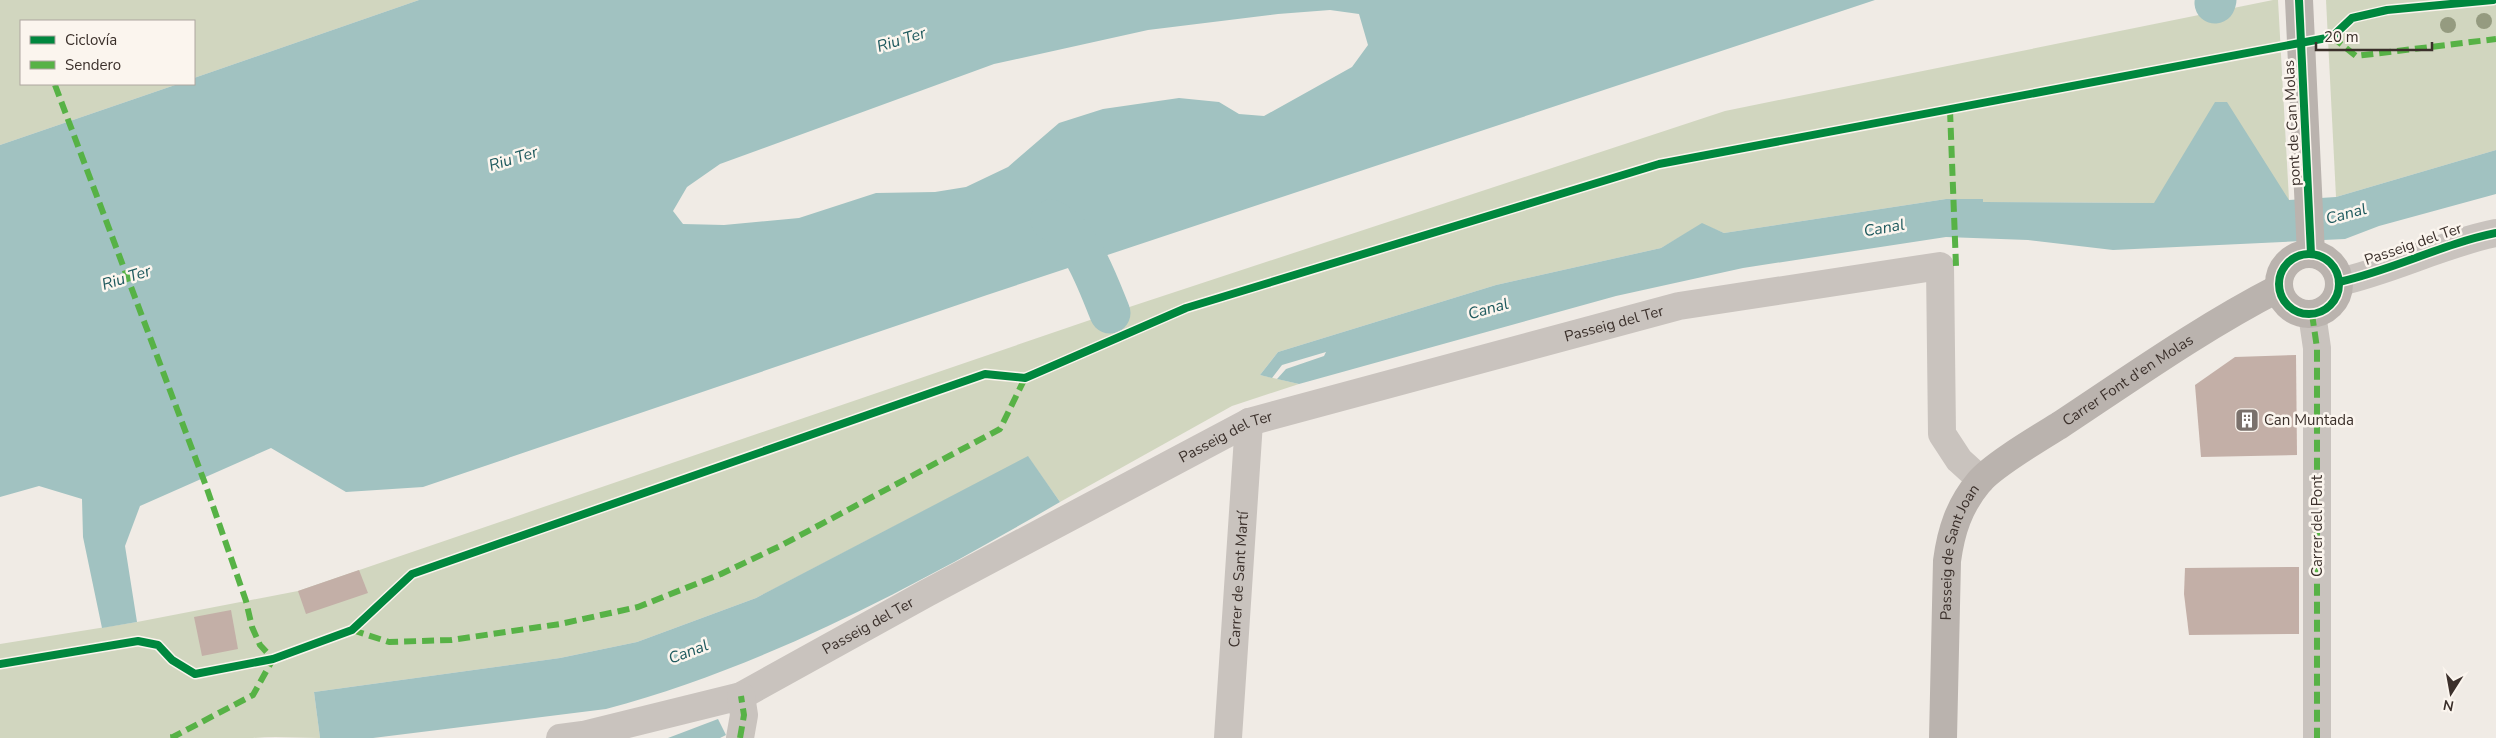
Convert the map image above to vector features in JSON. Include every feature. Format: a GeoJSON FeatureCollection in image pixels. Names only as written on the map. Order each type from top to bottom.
{"type":"FeatureCollection","features":[{"type":"Feature","properties":{"kind":"street","name":"pont de Can Molas"},"geometry":{"type":"LineString","coordinates":[[2300,0],[2311,249]]}},
{"type":"Feature","properties":{"kind":"street","name":"Passeig del Ter"},"geometry":{"type":"LineString","coordinates":[[2339,282],[2365,276],[2462,240],[2496,233]]}},
{"type":"Feature","properties":{"kind":"street"},"geometry":{"type":"LineString","coordinates":[[2311,249],[2330,262],[2338,276],[2339,282],[2338,294],[2333,302],[2321,312],[2312,314],[2300,313],[2291,308],[2285,302],[2279,288],[2281,272],[2288,262],[2311,249]]}},
{"type":"Feature","properties":{"kind":"street","name":"Passeig del Ter"},"geometry":{"type":"LineString","coordinates":[[560,738],[583,735],[741,696],[927,593],[1249,422],[1679,306],[1940,266]]}},
{"type":"Feature","properties":{"kind":"street","name":"Passeig de Sant Joan"},"geometry":{"type":"LineString","coordinates":[[1940,266],[1942,434],[1959,460],[1980,480],[1958,514],[1950,534],[1947,561],[1943,738]]}},
{"type":"Feature","properties":{"kind":"street","name":"Carrer Font d'en Molas"},"geometry":{"type":"LineString","coordinates":[[1980,480],[2152,364],[2279,288]]}},
{"type":"Feature","properties":{"kind":"street","name":"Carrer del Pont"},"geometry":{"type":"LineString","coordinates":[[2312,314],[2317,348],[2317,738]]}},
{"type":"Feature","properties":{"kind":"street","name":"Carrer de Sant Martí"},"geometry":{"type":"LineString","coordinates":[[1228,738],[1249,422]]}},
{"type":"Feature","properties":{"kind":"street"},"geometry":{"type":"LineString","coordinates":[[740,738],[744,715],[741,696]]}},
{"type":"Feature","properties":{"kind":"green space"},"geometry":{"type":"Polygon","coordinates":[[[0,0],[419,0],[195,78],[195,20],[20,20],[20,85],[175,85],[0,145],[0,0]]]}},
{"type":"Feature","properties":{"kind":"green space"},"geometry":{"type":"Polygon","coordinates":[[[2278,0],[2289,200],[2154,203],[1983,202],[1982,199],[1946,199],[1724,233],[1702,224],[1661,248],[1496,285],[1278,352],[1260,375],[1299,384],[1232,406],[1060,502],[1028,457],[756,598],[637,642],[560,658],[314,692],[320,738],[0,738],[0,644],[137,622],[298,591],[1090,320],[1725,111],[2278,0]]]}},
{"type":"Feature","properties":{"kind":"green space"},"geometry":{"type":"Polygon","coordinates":[[[2326,0],[2496,0],[2496,150],[2336,197],[2326,0]]]}},
{"type":"Feature","properties":{"kind":"water","name":"Riu Ter"},"geometry":{"type":"Polygon","coordinates":[[[419,0],[1875,0],[987,295],[423,487],[346,492],[271,448],[140,506],[125,546],[137,622],[102,628],[83,537],[82,499],[39,486],[0,497],[0,145],[175,85],[195,85],[195,78],[419,0]],[[1330,10],[1278,14],[1148,30],[994,64],[720,164],[687,187],[673,211],[683,224],[724,225],[799,218],[876,193],[935,192],[966,187],[1008,167],[1059,123],[1103,109],[1179,98],[1219,102],[1239,114],[1264,116],[1352,67],[1368,45],[1359,14],[1330,10]]]}},
{"type":"Feature","properties":{"kind":"water","name":"Canal"},"geometry":{"type":"Polygon","coordinates":[[[2215,102],[2227,102],[2289,200],[2336,197],[2496,150],[2496,194],[2379,226],[2345,239],[2113,250],[2028,240],[1946,237],[1743,268],[1616,296],[1299,384],[1277,379],[1286,369],[1324,356],[1326,352],[1282,365],[1272,378],[1260,375],[1278,352],[1496,285],[1661,248],[1702,223],[1724,233],[1946,199],[1983,199],[1983,202],[2154,203],[2215,102]]]}},
{"type":"Feature","properties":{"kind":"water","name":"Canal"},"geometry":{"type":"Polygon","coordinates":[[[1028,456],[1060,502],[896,593],[783,646],[725,670],[666,691],[606,709],[373,738],[320,738],[314,692],[560,658],[637,642],[756,598],[1028,456]]]}},
{"type":"Feature","properties":{"kind":"water"},"geometry":{"type":"Polygon","coordinates":[[[718,719],[726,735],[720,738],[668,738],[718,719]]]}},
{"type":"Feature","properties":{"kind":"building","name":"Can Muntada"},"geometry":{"type":"Polygon","coordinates":[[[2296,355],[2297,455],[2201,457],[2195,385],[2235,357],[2296,355]]]}},
{"type":"Feature","properties":{"kind":"building"},"geometry":{"type":"Polygon","coordinates":[[[2299,567],[2299,634],[2189,635],[2184,594],[2185,568],[2299,567]]]}},
{"type":"Feature","properties":{"kind":"building"},"geometry":{"type":"Polygon","coordinates":[[[359,570],[368,593],[306,614],[298,591],[359,570]]]}},
{"type":"Feature","properties":{"kind":"building"},"geometry":{"type":"Polygon","coordinates":[[[231,610],[238,649],[202,656],[194,617],[231,610]]]}},
{"type":"Feature","properties":{"kind":"waterway"},"geometry":{"type":"LineString","coordinates":[[1051,220],[1062,227],[1080,247],[1094,274],[1110,313]]}},
{"type":"Feature","properties":{"kind":"marked path"},"geometry":{"type":"LineString","coordinates":[[2332,37],[2356,56],[2496,39]]}},
{"type":"Feature","properties":{"kind":"marked path"},"geometry":{"type":"LineString","coordinates":[[55,85],[206,486],[246,601],[252,627],[260,645],[273,659],[253,695],[173,737],[165,738]]}},
{"type":"Feature","properties":{"kind":"marked path"},"geometry":{"type":"LineString","coordinates":[[1950,110],[1956,266]]}},
{"type":"Feature","properties":{"kind":"marked path"},"geometry":{"type":"LineString","coordinates":[[2312,314],[2317,348],[2317,738]]}},
{"type":"Feature","properties":{"kind":"marked path"},"geometry":{"type":"LineString","coordinates":[[352,630],[389,642],[451,640],[560,624],[638,607],[721,574],[780,546],[1000,429],[1025,378]]}},
{"type":"Feature","properties":{"kind":"marked path"},"geometry":{"type":"LineString","coordinates":[[740,738],[744,715],[741,696]]}},
{"type":"Feature","properties":{"kind":"cycle path"},"geometry":{"type":"LineString","coordinates":[[2299,0],[2311,254]]}},
{"type":"Feature","properties":{"kind":"cycle path"},"geometry":{"type":"LineString","coordinates":[[0,664],[138,641],[158,645],[172,660],[195,674],[273,659],[352,630],[412,574],[985,374],[1025,378],[1186,308],[1659,164],[2332,37],[2352,18],[2387,10],[2493,0]]}},
{"type":"Feature","properties":{"kind":"cycle path"},"geometry":{"type":"LineString","coordinates":[[2339,282],[2496,233]]}},
{"type":"Feature","properties":{"kind":"cycle path"},"geometry":{"type":"LineString","coordinates":[[2303,254],[2315,254],[2326,259],[2334,267],[2339,278],[2339,284],[2337,296],[2326,309],[2315,314],[2303,314],[2292,309],[2284,301],[2279,290],[2279,278],[2284,267],[2292,259],[2303,254]]}},
{"type":"Feature","properties":{"kind":"place","name":"Can Muntada"},"geometry":{"type":"Point","coordinates":[2247,420]}}]}
